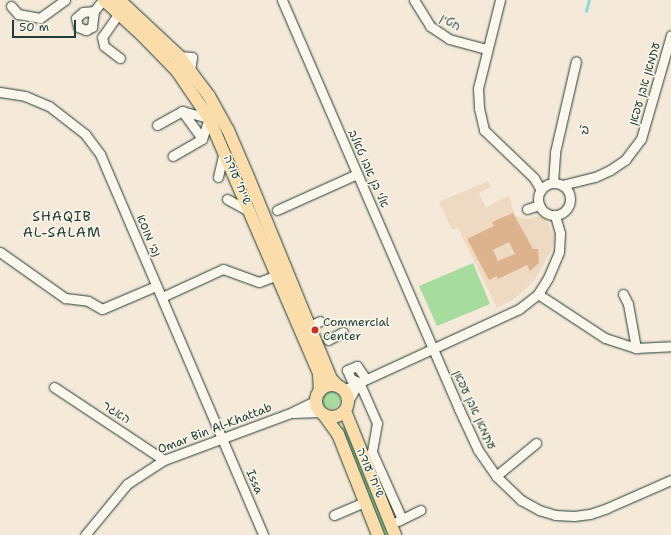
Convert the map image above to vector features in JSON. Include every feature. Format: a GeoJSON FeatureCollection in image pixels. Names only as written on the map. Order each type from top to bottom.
{"type":"FeatureCollection","features":[{"type":"Feature","properties":{"kind":"main road","name":"שייח' עודה"},"geometry":{"type":"LineString","coordinates":[[103,0],[119,13],[177,71],[209,118],[225,150],[319,374],[320,404],[338,434],[378,535]]}},
{"type":"Feature","properties":{"kind":"main road","name":"שייח' עודה"},"geometry":{"type":"LineString","coordinates":[[118,0],[179,56],[209,96],[228,130],[315,324],[331,379],[344,397],[366,463],[396,526]]}},
{"type":"Feature","properties":{"kind":"main road"},"geometry":{"type":"LineString","coordinates":[[329,386],[344,397],[334,417],[320,404],[329,386]]}},
{"type":"Feature","properties":{"kind":"street"},"geometry":{"type":"LineString","coordinates":[[11,6],[18,14],[40,18],[65,0]]}},
{"type":"Feature","properties":{"kind":"street"},"geometry":{"type":"LineString","coordinates":[[94,11],[103,0]]}},
{"type":"Feature","properties":{"kind":"street","name":"אלי בן אבו טאלב"},"geometry":{"type":"LineString","coordinates":[[282,0],[434,348]]}},
{"type":"Feature","properties":{"kind":"street","name":"חטין"},"geometry":{"type":"LineString","coordinates":[[414,0],[430,26],[449,39],[487,49]]}},
{"type":"Feature","properties":{"kind":"street"},"geometry":{"type":"LineString","coordinates":[[500,0],[478,88],[479,108],[484,130],[534,178],[551,185],[570,196],[568,207],[555,215],[546,213],[539,205]]}},
{"type":"Feature","properties":{"kind":"street"},"geometry":{"type":"LineString","coordinates":[[119,13],[102,37],[104,46],[120,58]]}},
{"type":"Feature","properties":{"kind":"street","name":"עתמאן אבן עפאן"},"geometry":{"type":"LineString","coordinates":[[551,185],[584,180],[610,170],[625,160],[641,139],[671,35]]}},
{"type":"Feature","properties":{"kind":"street"},"geometry":{"type":"LineString","coordinates":[[527,209],[539,205],[551,185],[555,152],[576,61]]}},
{"type":"Feature","properties":{"kind":"street","name":"נבי מוסא"},"geometry":{"type":"LineString","coordinates":[[0,92],[25,96],[49,106],[85,134],[100,154],[222,439]]}},
{"type":"Feature","properties":{"kind":"street"},"geometry":{"type":"LineString","coordinates":[[182,111],[202,139]]}},
{"type":"Feature","properties":{"kind":"street"},"geometry":{"type":"LineString","coordinates":[[157,125],[182,111],[209,118],[202,139],[172,156]]}},
{"type":"Feature","properties":{"kind":"street"},"geometry":{"type":"LineString","coordinates":[[218,177],[225,150]]}},
{"type":"Feature","properties":{"kind":"street"},"geometry":{"type":"LineString","coordinates":[[278,210],[357,174]]}},
{"type":"Feature","properties":{"kind":"street","name":"עתמאן אבן עפאן"},"geometry":{"type":"LineString","coordinates":[[570,196],[584,180]]}},
{"type":"Feature","properties":{"kind":"street"},"geometry":{"type":"LineString","coordinates":[[227,199],[251,213]]}},
{"type":"Feature","properties":{"kind":"street"},"geometry":{"type":"LineString","coordinates":[[344,397],[363,380],[519,310],[538,294],[548,278],[559,252],[560,234],[555,215]]}},
{"type":"Feature","properties":{"kind":"street"},"geometry":{"type":"LineString","coordinates":[[0,252],[65,298],[88,301],[102,309],[156,286]]}},
{"type":"Feature","properties":{"kind":"street"},"geometry":{"type":"LineString","coordinates":[[162,297],[223,269],[259,282],[277,275]]}},
{"type":"Feature","properties":{"kind":"street"},"geometry":{"type":"LineString","coordinates":[[538,294],[605,338],[636,348],[671,346]]}},
{"type":"Feature","properties":{"kind":"street"},"geometry":{"type":"LineString","coordinates":[[623,294],[628,304],[636,348]]}},
{"type":"Feature","properties":{"kind":"street"},"geometry":{"type":"LineString","coordinates":[[328,340],[343,332]]}},
{"type":"Feature","properties":{"kind":"street","name":"עתמאן אבן עפאן"},"geometry":{"type":"LineString","coordinates":[[434,348],[478,450],[496,476],[521,500],[539,510],[555,515],[574,516],[590,514],[671,480]]}},
{"type":"Feature","properties":{"kind":"street"},"geometry":{"type":"LineString","coordinates":[[363,380],[351,379],[347,370],[357,366],[363,380],[377,423],[372,452],[366,463]]}},
{"type":"Feature","properties":{"kind":"street","name":"האגר"},"geometry":{"type":"LineString","coordinates":[[54,387],[164,460]]}},
{"type":"Feature","properties":{"kind":"street","name":"Omar Bin Al-Khattab"},"geometry":{"type":"LineString","coordinates":[[85,535],[127,484],[164,460],[288,414],[320,404]]}},
{"type":"Feature","properties":{"kind":"street","name":"Issa"},"geometry":{"type":"LineString","coordinates":[[222,439],[263,535]]}},
{"type":"Feature","properties":{"kind":"street"},"geometry":{"type":"LineString","coordinates":[[496,476],[536,443]]}},
{"type":"Feature","properties":{"kind":"street"},"geometry":{"type":"LineString","coordinates":[[360,448],[372,452]]}},
{"type":"Feature","properties":{"kind":"street"},"geometry":{"type":"LineString","coordinates":[[372,452],[396,526],[421,510]]}},
{"type":"Feature","properties":{"kind":"street"},"geometry":{"type":"LineString","coordinates":[[334,515],[365,502]]}},
{"type":"Feature","properties":{"kind":"shaded area"},"geometry":{"type":"Polygon","coordinates":[[[488,181],[491,187],[479,193],[486,208],[509,195],[515,216],[527,219],[544,215],[554,236],[552,249],[534,281],[514,299],[497,308],[458,228],[452,229],[439,202],[488,181]]]}},
{"type":"Feature","properties":{"kind":"green space"},"geometry":{"type":"Polygon","coordinates":[[[473,263],[490,304],[437,326],[419,286],[473,263]]]}},
{"type":"Feature","properties":{"kind":"green space"},"geometry":{"type":"Polygon","coordinates":[[[327,391],[335,391],[340,396],[338,407],[335,409],[327,409],[322,404],[322,396],[327,391]]]}},
{"type":"Feature","properties":{"kind":"green space"},"geometry":{"type":"Polygon","coordinates":[[[346,425],[390,535],[382,535],[339,429],[346,425]]]}},
{"type":"Feature","properties":{"kind":"building"},"geometry":{"type":"Polygon","coordinates":[[[513,213],[533,249],[538,249],[539,263],[530,271],[527,265],[498,279],[497,276],[489,280],[467,239],[494,226],[492,222],[513,213]],[[509,242],[493,250],[498,261],[515,254],[509,242]]]}},
{"type":"Feature","properties":{"kind":"waterway"},"geometry":{"type":"LineString","coordinates":[[586,11],[589,0]]}},
{"type":"Feature","properties":{"kind":"place","name":"Commercial Center"},"geometry":{"type":"Point","coordinates":[315,330]}},
{"type":"Feature","properties":{"kind":"district","name":"ב׳"},"geometry":{"type":"Point","coordinates":[584,130]}},
{"type":"Feature","properties":{"kind":"district","name":"SHAQIB AL-SALAM"},"geometry":{"type":"Point","coordinates":[62,224]}}]}
